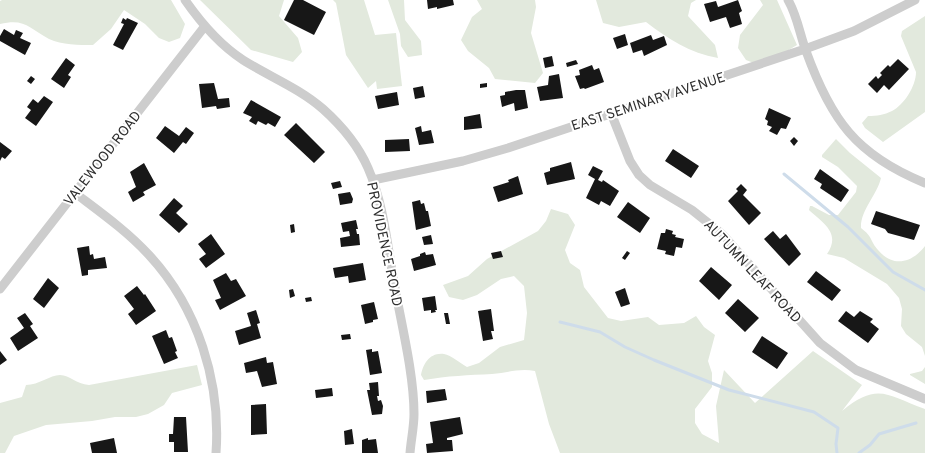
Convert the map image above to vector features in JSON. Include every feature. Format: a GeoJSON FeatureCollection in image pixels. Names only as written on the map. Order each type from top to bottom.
{"type":"FeatureCollection","features":[{"type":"Feature","properties":{"kind":"street","name":"PROVIDENCE ROAD"},"geometry":{"type":"LineString","coordinates":[[185,0],[205,26],[233,53],[306,95],[335,119],[353,141],[373,180],[385,231],[412,391],[414,415],[410,453]]}},
{"type":"Feature","properties":{"kind":"street"},"geometry":{"type":"LineString","coordinates":[[788,0],[816,80],[833,114],[849,134],[871,154],[898,172],[925,183]]}},
{"type":"Feature","properties":{"kind":"street","name":"EAST SEMINARY AVENUE"},"geometry":{"type":"LineString","coordinates":[[373,180],[463,161],[805,49],[854,31],[916,0]]}},
{"type":"Feature","properties":{"kind":"street","name":"VALEWOOD ROAD"},"geometry":{"type":"LineString","coordinates":[[0,289],[205,26]]}},
{"type":"Feature","properties":{"kind":"street","name":"AUTUMN LEAF ROAD"},"geometry":{"type":"LineString","coordinates":[[611,113],[630,161],[639,175],[650,185],[692,210],[712,225],[820,343],[856,370],[925,399]]}},
{"type":"Feature","properties":{"kind":"street"},"geometry":{"type":"LineString","coordinates":[[74,193],[128,235],[150,255],[180,298],[195,325],[205,352],[212,381],[216,413],[216,453]]}},
{"type":"Feature","properties":{"kind":"shaded area"},"geometry":{"type":"Polygon","coordinates":[[[171,0],[185,24],[180,38],[169,42],[159,38],[145,24],[124,10],[111,29],[93,45],[65,44],[49,39],[21,23],[8,22],[0,24],[0,1],[171,0]]]}},
{"type":"Feature","properties":{"kind":"shaded area"},"geometry":{"type":"Polygon","coordinates":[[[200,0],[284,0],[279,16],[298,38],[302,52],[293,62],[251,50],[200,0]]]}},
{"type":"Feature","properties":{"kind":"shaded area"},"geometry":{"type":"Polygon","coordinates":[[[333,0],[364,0],[375,35],[396,33],[402,86],[377,89],[376,81],[368,88],[346,55],[336,3],[333,0]]]}},
{"type":"Feature","properties":{"kind":"shaded area"},"geometry":{"type":"Polygon","coordinates":[[[388,0],[404,0],[405,20],[421,41],[422,55],[408,57],[401,46],[400,34],[388,0]]]}},
{"type":"Feature","properties":{"kind":"shaded area"},"geometry":{"type":"Polygon","coordinates":[[[477,0],[535,0],[536,7],[531,33],[543,73],[535,83],[495,79],[489,68],[468,51],[461,40],[472,17],[482,9],[477,0]]]}},
{"type":"Feature","properties":{"kind":"shaded area"},"geometry":{"type":"Polygon","coordinates":[[[596,0],[696,0],[691,3],[688,16],[715,45],[718,58],[689,49],[646,22],[619,27],[603,23],[596,0]]]}},
{"type":"Feature","properties":{"kind":"shaded area"},"geometry":{"type":"Polygon","coordinates":[[[760,0],[777,0],[797,45],[772,60],[759,65],[746,60],[738,48],[740,35],[763,5],[760,0]]]}},
{"type":"Feature","properties":{"kind":"shaded area"},"geometry":{"type":"Polygon","coordinates":[[[925,16],[925,112],[883,142],[865,128],[862,123],[868,116],[880,115],[892,111],[905,100],[912,89],[916,72],[901,36],[902,31],[925,16]]]}},
{"type":"Feature","properties":{"kind":"shaded area"},"geometry":{"type":"Polygon","coordinates":[[[836,139],[850,153],[881,178],[861,222],[861,228],[868,234],[875,247],[884,256],[896,261],[902,261],[914,256],[925,246],[925,356],[922,347],[906,334],[901,326],[902,309],[899,298],[887,284],[844,258],[827,254],[831,247],[832,240],[829,229],[809,210],[810,206],[829,215],[838,215],[856,192],[857,186],[838,167],[822,157],[822,155],[836,139]]]}},
{"type":"Feature","properties":{"kind":"shaded area"},"geometry":{"type":"Polygon","coordinates":[[[551,209],[568,214],[575,225],[565,250],[570,263],[580,270],[584,287],[608,318],[621,321],[648,317],[659,325],[684,323],[696,316],[704,327],[715,335],[708,361],[712,373],[712,387],[695,409],[695,423],[702,434],[719,443],[716,406],[724,370],[755,403],[813,351],[862,385],[842,411],[865,396],[874,394],[892,396],[925,409],[925,453],[560,453],[549,424],[535,371],[518,370],[424,380],[421,375],[423,367],[431,357],[435,355],[447,355],[467,367],[479,363],[500,347],[524,340],[527,313],[524,286],[514,276],[501,279],[477,295],[463,300],[449,297],[443,285],[468,276],[487,259],[538,231],[546,221],[551,209]]]}},
{"type":"Feature","properties":{"kind":"shaded area"},"geometry":{"type":"Polygon","coordinates":[[[197,365],[202,385],[172,393],[164,405],[148,414],[136,417],[115,417],[92,421],[46,425],[14,436],[5,453],[0,453],[0,403],[22,397],[26,385],[31,385],[56,375],[64,375],[80,383],[89,385],[197,365]]]}},
{"type":"Feature","properties":{"kind":"shaded area"},"geometry":{"type":"Polygon","coordinates":[[[925,367],[925,384],[910,375],[922,371],[925,367]]]}},
{"type":"Feature","properties":{"kind":"building"},"geometry":{"type":"Polygon","coordinates":[[[294,0],[303,0],[326,12],[314,35],[284,20],[294,0]]]}},
{"type":"Feature","properties":{"kind":"building"},"geometry":{"type":"Polygon","coordinates":[[[427,0],[453,0],[454,5],[437,9],[437,7],[428,9],[427,0]]]}},
{"type":"Feature","properties":{"kind":"building"},"geometry":{"type":"Polygon","coordinates":[[[738,0],[742,11],[739,13],[742,24],[730,28],[726,17],[710,22],[704,4],[716,1],[718,7],[738,0]]]}},
{"type":"Feature","properties":{"kind":"building"},"geometry":{"type":"Polygon","coordinates":[[[123,18],[126,20],[127,18],[138,23],[123,50],[113,45],[124,24],[121,23],[123,18]]]}},
{"type":"Feature","properties":{"kind":"building"},"geometry":{"type":"Polygon","coordinates":[[[4,29],[14,35],[16,30],[23,33],[20,38],[31,43],[25,55],[0,41],[0,36],[4,29]]]}},
{"type":"Feature","properties":{"kind":"building"},"geometry":{"type":"Polygon","coordinates":[[[625,34],[628,45],[617,49],[613,38],[625,34]]]}},
{"type":"Feature","properties":{"kind":"building"},"geometry":{"type":"Polygon","coordinates":[[[651,35],[653,40],[664,36],[667,45],[644,56],[642,50],[633,53],[630,43],[651,35]]]}},
{"type":"Feature","properties":{"kind":"building"},"geometry":{"type":"Polygon","coordinates":[[[552,56],[554,66],[545,68],[543,58],[552,56]]]}},
{"type":"Feature","properties":{"kind":"building"},"geometry":{"type":"Polygon","coordinates":[[[66,58],[75,65],[68,75],[71,77],[64,88],[51,79],[66,58]]]}},
{"type":"Feature","properties":{"kind":"building"},"geometry":{"type":"Polygon","coordinates":[[[898,59],[909,69],[889,90],[884,85],[877,93],[868,84],[876,76],[878,79],[882,75],[880,73],[888,65],[890,67],[898,59]]]}},
{"type":"Feature","properties":{"kind":"building"},"geometry":{"type":"Polygon","coordinates":[[[576,60],[578,64],[567,67],[566,63],[576,60]]]}},
{"type":"Feature","properties":{"kind":"building"},"geometry":{"type":"Polygon","coordinates":[[[592,65],[594,70],[599,68],[604,82],[585,89],[580,89],[575,76],[580,75],[579,70],[592,65]]]}},
{"type":"Feature","properties":{"kind":"building"},"geometry":{"type":"Polygon","coordinates":[[[559,74],[563,98],[540,101],[537,87],[548,85],[549,76],[559,74]]]}},
{"type":"Feature","properties":{"kind":"building"},"geometry":{"type":"Polygon","coordinates":[[[31,76],[35,79],[31,84],[27,81],[31,76]]]}},
{"type":"Feature","properties":{"kind":"building"},"geometry":{"type":"Polygon","coordinates":[[[214,83],[218,99],[229,98],[230,107],[217,109],[216,106],[202,108],[199,84],[214,83]]]}},
{"type":"Feature","properties":{"kind":"building"},"geometry":{"type":"Polygon","coordinates":[[[487,83],[487,87],[480,88],[480,84],[487,83]]]}},
{"type":"Feature","properties":{"kind":"building"},"geometry":{"type":"Polygon","coordinates":[[[423,86],[425,97],[415,99],[413,88],[423,86]]]}},
{"type":"Feature","properties":{"kind":"building"},"geometry":{"type":"Polygon","coordinates":[[[525,90],[528,108],[515,111],[514,103],[502,107],[500,96],[505,95],[505,92],[525,90]]]}},
{"type":"Feature","properties":{"kind":"building"},"geometry":{"type":"Polygon","coordinates":[[[397,92],[399,105],[378,109],[375,96],[397,92]]]}},
{"type":"Feature","properties":{"kind":"building"},"geometry":{"type":"Polygon","coordinates":[[[44,96],[53,102],[36,126],[25,118],[31,110],[27,107],[33,99],[38,103],[44,96]]]}},
{"type":"Feature","properties":{"kind":"building"},"geometry":{"type":"Polygon","coordinates":[[[251,100],[281,117],[275,127],[268,123],[266,125],[258,121],[256,125],[249,121],[252,117],[243,113],[251,100]]]}},
{"type":"Feature","properties":{"kind":"building"},"geometry":{"type":"Polygon","coordinates":[[[769,108],[791,118],[786,129],[781,128],[777,135],[769,131],[772,127],[767,125],[768,121],[765,119],[769,108]]]}},
{"type":"Feature","properties":{"kind":"building"},"geometry":{"type":"Polygon","coordinates":[[[480,114],[482,128],[464,130],[464,117],[480,114]]]}},
{"type":"Feature","properties":{"kind":"building"},"geometry":{"type":"Polygon","coordinates":[[[296,123],[325,152],[314,163],[284,135],[296,123]]]}},
{"type":"Feature","properties":{"kind":"building"},"geometry":{"type":"Polygon","coordinates":[[[165,126],[179,136],[186,127],[194,133],[186,144],[183,142],[174,153],[156,138],[165,126]]]}},
{"type":"Feature","properties":{"kind":"building"},"geometry":{"type":"Polygon","coordinates":[[[421,126],[422,132],[431,130],[434,143],[419,145],[415,128],[421,126]]]}},
{"type":"Feature","properties":{"kind":"building"},"geometry":{"type":"Polygon","coordinates":[[[794,137],[798,141],[794,146],[790,141],[794,137]]]}},
{"type":"Feature","properties":{"kind":"building"},"geometry":{"type":"Polygon","coordinates":[[[409,139],[410,151],[385,152],[385,140],[409,139]]]}},
{"type":"Feature","properties":{"kind":"building"},"geometry":{"type":"Polygon","coordinates":[[[0,142],[12,151],[5,159],[2,157],[0,161],[0,142]]]}},
{"type":"Feature","properties":{"kind":"building"},"geometry":{"type":"Polygon","coordinates":[[[673,149],[699,166],[691,178],[665,161],[673,149]]]}},
{"type":"Feature","properties":{"kind":"building"},"geometry":{"type":"Polygon","coordinates":[[[571,162],[575,179],[547,185],[544,173],[550,171],[550,168],[571,162]]]}},
{"type":"Feature","properties":{"kind":"building"},"geometry":{"type":"Polygon","coordinates":[[[144,163],[156,185],[143,192],[145,195],[133,202],[128,192],[136,187],[130,172],[144,163]]]}},
{"type":"Feature","properties":{"kind":"building"},"geometry":{"type":"Polygon","coordinates":[[[593,166],[603,171],[598,180],[602,182],[603,180],[619,191],[610,206],[601,201],[599,205],[586,198],[595,179],[588,175],[593,166]]]}},
{"type":"Feature","properties":{"kind":"building"},"geometry":{"type":"Polygon","coordinates":[[[820,169],[849,190],[841,202],[820,188],[822,184],[814,179],[820,169]]]}},
{"type":"Feature","properties":{"kind":"building"},"geometry":{"type":"Polygon","coordinates":[[[518,176],[523,194],[498,202],[493,187],[509,182],[508,180],[518,176]]]}},
{"type":"Feature","properties":{"kind":"building"},"geometry":{"type":"Polygon","coordinates":[[[340,181],[342,187],[333,189],[331,183],[340,181]]]}},
{"type":"Feature","properties":{"kind":"building"},"geometry":{"type":"Polygon","coordinates":[[[741,184],[747,190],[743,195],[761,213],[749,225],[728,201],[738,191],[736,189],[741,184]]]}},
{"type":"Feature","properties":{"kind":"building"},"geometry":{"type":"Polygon","coordinates":[[[350,192],[353,199],[352,203],[340,205],[338,194],[350,192]]]}},
{"type":"Feature","properties":{"kind":"building"},"geometry":{"type":"Polygon","coordinates":[[[174,198],[183,206],[176,213],[188,224],[179,233],[159,215],[174,198]]]}},
{"type":"Feature","properties":{"kind":"building"},"geometry":{"type":"Polygon","coordinates":[[[420,200],[421,204],[424,203],[426,211],[428,211],[431,226],[416,230],[412,202],[420,200]]]}},
{"type":"Feature","properties":{"kind":"building"},"geometry":{"type":"Polygon","coordinates":[[[628,202],[650,218],[640,233],[617,217],[628,202]]]}},
{"type":"Feature","properties":{"kind":"building"},"geometry":{"type":"Polygon","coordinates":[[[876,211],[920,225],[914,240],[888,233],[885,229],[871,224],[876,211]]]}},
{"type":"Feature","properties":{"kind":"building"},"geometry":{"type":"Polygon","coordinates":[[[356,220],[358,229],[356,229],[357,234],[359,234],[360,245],[341,247],[340,238],[350,236],[349,231],[343,232],[341,223],[356,220]]]}},
{"type":"Feature","properties":{"kind":"building"},"geometry":{"type":"Polygon","coordinates":[[[294,224],[295,232],[291,233],[290,225],[294,224]]]}},
{"type":"Feature","properties":{"kind":"building"},"geometry":{"type":"Polygon","coordinates":[[[666,229],[673,231],[672,234],[676,235],[675,237],[684,239],[682,248],[676,247],[674,256],[665,254],[666,251],[657,249],[661,233],[665,233],[666,229]]]}},
{"type":"Feature","properties":{"kind":"building"},"geometry":{"type":"Polygon","coordinates":[[[773,231],[780,239],[786,234],[801,254],[789,266],[764,239],[773,231]]]}},
{"type":"Feature","properties":{"kind":"building"},"geometry":{"type":"Polygon","coordinates":[[[211,234],[225,254],[206,268],[199,259],[206,254],[198,244],[211,234]]]}},
{"type":"Feature","properties":{"kind":"building"},"geometry":{"type":"Polygon","coordinates":[[[431,235],[433,244],[424,245],[422,237],[431,235]]]}},
{"type":"Feature","properties":{"kind":"building"},"geometry":{"type":"Polygon","coordinates":[[[89,246],[90,255],[93,254],[94,259],[105,257],[107,268],[88,270],[88,275],[82,276],[77,248],[89,246]]]}},
{"type":"Feature","properties":{"kind":"building"},"geometry":{"type":"Polygon","coordinates":[[[501,251],[503,257],[493,259],[491,253],[501,251]]]}},
{"type":"Feature","properties":{"kind":"building"},"geometry":{"type":"Polygon","coordinates":[[[627,251],[630,253],[625,260],[622,258],[627,251]]]}},
{"type":"Feature","properties":{"kind":"building"},"geometry":{"type":"Polygon","coordinates":[[[425,252],[426,255],[433,254],[436,265],[414,271],[411,259],[420,256],[420,254],[425,252]]]}},
{"type":"Feature","properties":{"kind":"building"},"geometry":{"type":"Polygon","coordinates":[[[363,263],[366,280],[349,283],[348,276],[335,278],[333,268],[363,263]]]}},
{"type":"Feature","properties":{"kind":"building"},"geometry":{"type":"Polygon","coordinates":[[[711,267],[732,285],[719,300],[699,281],[711,267]]]}},
{"type":"Feature","properties":{"kind":"building"},"geometry":{"type":"Polygon","coordinates":[[[816,271],[841,290],[832,301],[807,282],[816,271]]]}},
{"type":"Feature","properties":{"kind":"building"},"geometry":{"type":"Polygon","coordinates":[[[226,273],[231,281],[236,279],[246,296],[220,310],[215,300],[221,298],[213,280],[226,273]]]}},
{"type":"Feature","properties":{"kind":"building"},"geometry":{"type":"Polygon","coordinates":[[[48,278],[59,288],[44,308],[33,299],[48,278]]]}},
{"type":"Feature","properties":{"kind":"building"},"geometry":{"type":"Polygon","coordinates":[[[137,286],[144,295],[145,294],[156,311],[136,325],[128,314],[134,309],[124,296],[137,286]]]}},
{"type":"Feature","properties":{"kind":"building"},"geometry":{"type":"Polygon","coordinates":[[[625,288],[630,304],[621,307],[615,292],[625,288]]]}},
{"type":"Feature","properties":{"kind":"building"},"geometry":{"type":"Polygon","coordinates":[[[293,289],[295,296],[290,298],[289,290],[293,289]]]}},
{"type":"Feature","properties":{"kind":"building"},"geometry":{"type":"Polygon","coordinates":[[[435,296],[436,312],[431,313],[431,310],[424,311],[422,298],[435,296]]]}},
{"type":"Feature","properties":{"kind":"building"},"geometry":{"type":"Polygon","coordinates":[[[311,297],[312,301],[306,302],[305,298],[311,297]]]}},
{"type":"Feature","properties":{"kind":"building"},"geometry":{"type":"Polygon","coordinates":[[[738,299],[759,318],[745,332],[725,313],[738,299]]]}},
{"type":"Feature","properties":{"kind":"building"},"geometry":{"type":"Polygon","coordinates":[[[374,302],[378,319],[365,324],[361,305],[374,302]]]}},
{"type":"Feature","properties":{"kind":"building"},"geometry":{"type":"Polygon","coordinates":[[[491,309],[494,331],[491,331],[493,339],[483,341],[478,311],[491,309]]]}},
{"type":"Feature","properties":{"kind":"building"},"geometry":{"type":"Polygon","coordinates":[[[256,310],[260,323],[257,324],[261,338],[239,345],[235,331],[251,326],[247,313],[256,310]]]}},
{"type":"Feature","properties":{"kind":"building"},"geometry":{"type":"Polygon","coordinates":[[[846,311],[854,317],[860,311],[873,319],[870,322],[879,329],[868,343],[838,321],[846,311]]]}},
{"type":"Feature","properties":{"kind":"building"},"geometry":{"type":"Polygon","coordinates":[[[25,313],[33,324],[30,326],[38,338],[18,351],[10,338],[24,328],[17,318],[25,313]]]}},
{"type":"Feature","properties":{"kind":"building"},"geometry":{"type":"Polygon","coordinates":[[[444,313],[448,313],[450,324],[446,324],[444,313]]]}},
{"type":"Feature","properties":{"kind":"building"},"geometry":{"type":"Polygon","coordinates":[[[166,330],[169,338],[172,337],[177,351],[175,352],[178,358],[164,364],[152,336],[166,330]]]}},
{"type":"Feature","properties":{"kind":"building"},"geometry":{"type":"Polygon","coordinates":[[[350,334],[351,339],[342,340],[341,335],[350,334]]]}},
{"type":"Feature","properties":{"kind":"building"},"geometry":{"type":"Polygon","coordinates":[[[762,336],[788,353],[777,369],[752,352],[762,336]]]}},
{"type":"Feature","properties":{"kind":"building"},"geometry":{"type":"Polygon","coordinates":[[[372,349],[372,352],[378,351],[382,373],[370,375],[366,350],[372,349]]]}},
{"type":"Feature","properties":{"kind":"building"},"geometry":{"type":"Polygon","coordinates":[[[0,351],[7,360],[0,365],[0,351]]]}},
{"type":"Feature","properties":{"kind":"building"},"geometry":{"type":"Polygon","coordinates":[[[266,357],[267,363],[273,362],[277,384],[262,387],[257,371],[246,373],[244,363],[266,357]]]}},
{"type":"Feature","properties":{"kind":"building"},"geometry":{"type":"Polygon","coordinates":[[[378,382],[379,396],[377,396],[378,401],[381,400],[383,406],[382,414],[372,415],[367,390],[370,390],[369,383],[378,382]]]}},
{"type":"Feature","properties":{"kind":"building"},"geometry":{"type":"Polygon","coordinates":[[[332,388],[333,396],[316,398],[315,390],[332,388]]]}},
{"type":"Feature","properties":{"kind":"building"},"geometry":{"type":"Polygon","coordinates":[[[445,389],[447,400],[427,403],[426,391],[445,389]]]}},
{"type":"Feature","properties":{"kind":"building"},"geometry":{"type":"Polygon","coordinates":[[[266,404],[267,434],[251,435],[251,405],[266,404]]]}},
{"type":"Feature","properties":{"kind":"building"},"geometry":{"type":"Polygon","coordinates":[[[174,417],[186,417],[188,452],[174,452],[174,442],[169,442],[169,434],[173,434],[174,417]]]}},
{"type":"Feature","properties":{"kind":"building"},"geometry":{"type":"Polygon","coordinates":[[[460,417],[463,434],[447,438],[447,440],[452,440],[453,451],[427,453],[426,444],[433,443],[430,422],[460,417]]]}},
{"type":"Feature","properties":{"kind":"building"},"geometry":{"type":"Polygon","coordinates":[[[352,429],[354,444],[345,445],[344,431],[352,429]]]}},
{"type":"Feature","properties":{"kind":"building"},"geometry":{"type":"Polygon","coordinates":[[[114,438],[117,453],[92,453],[90,443],[114,438]]]}},
{"type":"Feature","properties":{"kind":"building"},"geometry":{"type":"Polygon","coordinates":[[[368,438],[368,440],[376,439],[378,453],[362,453],[362,440],[368,438]]]}},
{"type":"Feature","properties":{"kind":"waterway"},"geometry":{"type":"LineString","coordinates":[[784,174],[848,227],[893,272],[925,290]]}},
{"type":"Feature","properties":{"kind":"waterway"},"geometry":{"type":"LineString","coordinates":[[560,322],[600,332],[625,347],[729,390],[814,412],[838,428],[836,444],[837,453]]}},
{"type":"Feature","properties":{"kind":"waterway"},"geometry":{"type":"LineString","coordinates":[[859,453],[870,445],[879,434],[916,423]]}}]}
